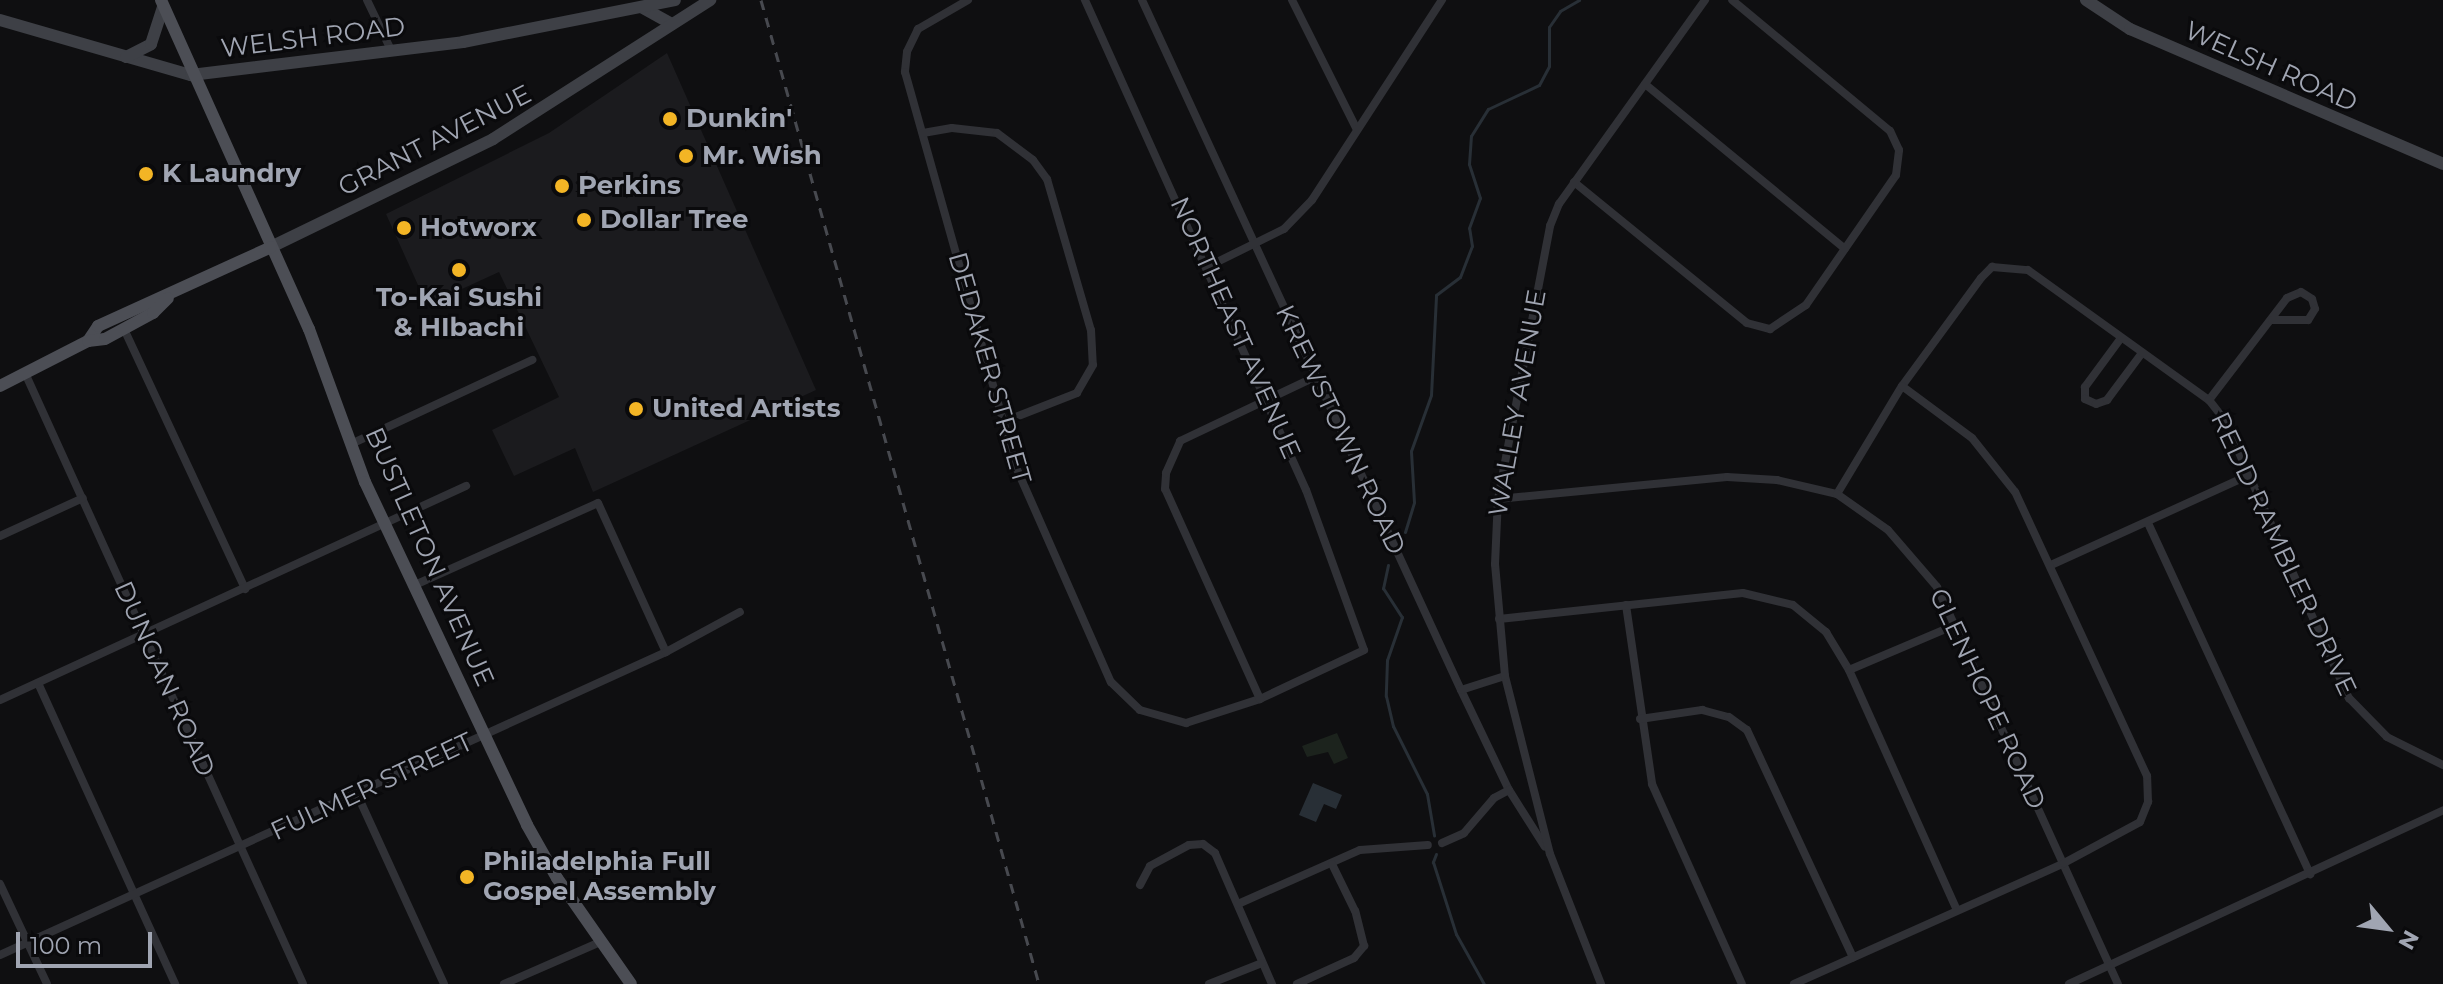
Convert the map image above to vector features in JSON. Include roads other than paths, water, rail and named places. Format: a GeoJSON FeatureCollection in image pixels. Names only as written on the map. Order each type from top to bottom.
{"type":"FeatureCollection","features":[{"type":"Feature","properties":{"kind":"main road","name":"WELSH ROAD"},"geometry":{"type":"LineString","coordinates":[[0,20],[191,75],[463,42],[675,0]]}},
{"type":"Feature","properties":{"kind":"main road","name":"GRANT AVENUE"},"geometry":{"type":"LineString","coordinates":[[88,341],[98,326],[168,298],[493,139],[710,0]]}},
{"type":"Feature","properties":{"kind":"main road","name":"WELSH ROAD"},"geometry":{"type":"LineString","coordinates":[[2086,0],[2130,29],[2443,164]]}},
{"type":"Feature","properties":{"kind":"main road"},"geometry":{"type":"LineString","coordinates":[[123,57],[151,44],[162,4]]}},
{"type":"Feature","properties":{"kind":"main road","name":"BUSTLETON AVENUE"},"geometry":{"type":"LineString","coordinates":[[162,4],[191,75],[309,329],[351,444],[386,524],[417,584],[485,734],[543,854],[631,984]]}},
{"type":"Feature","properties":{"kind":"main road"},"geometry":{"type":"LineString","coordinates":[[636,8],[661,14],[672,24]]}},
{"type":"Feature","properties":{"kind":"main road","name":"GRANT AVENUE"},"geometry":{"type":"LineString","coordinates":[[0,386],[88,341],[124,329],[168,298]]}},
{"type":"Feature","properties":{"kind":"street"},"geometry":{"type":"LineString","coordinates":[[367,0],[391,50]]}},
{"type":"Feature","properties":{"kind":"street","name":"DEDAKER STREET"},"geometry":{"type":"LineString","coordinates":[[968,0],[924,23],[907,52],[905,72],[1016,467],[1099,661],[1128,700],[1158,717],[1186,723],[1260,699]]}},
{"type":"Feature","properties":{"kind":"street","name":"NORTHEAST AVENUE"},"geometry":{"type":"LineString","coordinates":[[1085,0],[1209,266],[1306,490],[1364,650],[1260,699]]}},
{"type":"Feature","properties":{"kind":"street","name":"KREWSTOWN ROAD"},"geometry":{"type":"LineString","coordinates":[[1142,0],[1461,690],[1509,790],[1550,854]]}},
{"type":"Feature","properties":{"kind":"street"},"geometry":{"type":"LineString","coordinates":[[1292,0],[1357,130]]}},
{"type":"Feature","properties":{"kind":"street"},"geometry":{"type":"LineString","coordinates":[[1209,266],[1254,247],[1284,229],[1312,200],[1442,0]]}},
{"type":"Feature","properties":{"kind":"street","name":"WALLEY AVENUE"},"geometry":{"type":"LineString","coordinates":[[1601,984],[1550,854],[1505,676],[1499,619],[1498,499],[1550,226],[1574,182],[1705,0]]}},
{"type":"Feature","properties":{"kind":"street"},"geometry":{"type":"LineString","coordinates":[[1574,182],[1747,323],[1770,329],[1795,317],[1887,190],[1900,157],[1890,131],[1732,0]]}},
{"type":"Feature","properties":{"kind":"street"},"geometry":{"type":"LineString","coordinates":[[1645,84],[1845,249]]}},
{"type":"Feature","properties":{"kind":"street"},"geometry":{"type":"LineString","coordinates":[[923,133],[952,128],[997,133],[1033,160],[1047,179],[1091,330],[1093,365],[1077,393],[1003,422]]}},
{"type":"Feature","properties":{"kind":"street","name":"REDD RAMBLER DRIVE"},"geometry":{"type":"LineString","coordinates":[[1837,494],[1902,386],[1992,267],[2028,270],[2209,400],[2224,419],[2349,698],[2387,737],[2443,765]]}},
{"type":"Feature","properties":{"kind":"street"},"geometry":{"type":"LineString","coordinates":[[2209,400],[2287,298],[2301,292],[2312,299],[2315,309],[2308,320],[2272,320]]}},
{"type":"Feature","properties":{"kind":"street"},"geometry":{"type":"LineString","coordinates":[[124,329],[245,589]]}},
{"type":"Feature","properties":{"kind":"street"},"geometry":{"type":"LineString","coordinates":[[2121,338],[2085,387],[2085,399],[2096,404],[2107,400],[2142,353]]}},
{"type":"Feature","properties":{"kind":"street"},"geometry":{"type":"LineString","coordinates":[[351,444],[532,360]]}},
{"type":"Feature","properties":{"kind":"street","name":"DUNGAN ROAD"},"geometry":{"type":"LineString","coordinates":[[25,373],[303,984]]}},
{"type":"Feature","properties":{"kind":"street"},"geometry":{"type":"LineString","coordinates":[[1260,699],[1165,489],[1168,462],[1180,441],[1315,377]]}},
{"type":"Feature","properties":{"kind":"street"},"geometry":{"type":"LineString","coordinates":[[1794,984],[2064,863],[2140,822],[2148,802],[2147,776],[2051,565],[1999,469],[1972,438],[1902,386]]}},
{"type":"Feature","properties":{"kind":"street"},"geometry":{"type":"LineString","coordinates":[[2051,565],[2247,476]]}},
{"type":"Feature","properties":{"kind":"street","name":"GLENHOPE ROAD"},"geometry":{"type":"LineString","coordinates":[[1498,499],[1727,477],[1777,480],[1837,494],[1913,554],[1955,625],[2118,984]]}},
{"type":"Feature","properties":{"kind":"street"},"geometry":{"type":"LineString","coordinates":[[0,700],[466,486]]}},
{"type":"Feature","properties":{"kind":"street"},"geometry":{"type":"LineString","coordinates":[[0,536],[83,498]]}},
{"type":"Feature","properties":{"kind":"street"},"geometry":{"type":"LineString","coordinates":[[417,584],[598,503],[666,652]]}},
{"type":"Feature","properties":{"kind":"street"},"geometry":{"type":"LineString","coordinates":[[2148,523],[2310,874]]}},
{"type":"Feature","properties":{"kind":"street"},"geometry":{"type":"LineString","coordinates":[[1499,619],[1743,593],[1793,605],[1826,632],[1849,670],[1957,910]]}},
{"type":"Feature","properties":{"kind":"street"},"geometry":{"type":"LineString","coordinates":[[1626,605],[1640,719],[1652,784],[1742,984]]}},
{"type":"Feature","properties":{"kind":"street","name":"FULMER STREET"},"geometry":{"type":"LineString","coordinates":[[0,955],[666,652],[740,612]]}},
{"type":"Feature","properties":{"kind":"street"},"geometry":{"type":"LineString","coordinates":[[1849,670],[1955,625]]}},
{"type":"Feature","properties":{"kind":"street"},"geometry":{"type":"LineString","coordinates":[[1461,690],[1505,676]]}},
{"type":"Feature","properties":{"kind":"street"},"geometry":{"type":"LineString","coordinates":[[38,683],[175,984]]}},
{"type":"Feature","properties":{"kind":"street"},"geometry":{"type":"LineString","coordinates":[[1640,719],[1702,710],[1729,717],[1747,730],[1853,957]]}},
{"type":"Feature","properties":{"kind":"street"},"geometry":{"type":"LineString","coordinates":[[1442,843],[1464,833],[1494,798],[1509,790]]}},
{"type":"Feature","properties":{"kind":"street"},"geometry":{"type":"LineString","coordinates":[[357,794],[444,984]]}},
{"type":"Feature","properties":{"kind":"street"},"geometry":{"type":"LineString","coordinates":[[2069,984],[2443,810]]}},
{"type":"Feature","properties":{"kind":"street"},"geometry":{"type":"LineString","coordinates":[[1140,885],[1150,866],[1189,845],[1203,844],[1215,853],[1272,984]]}},
{"type":"Feature","properties":{"kind":"street"},"geometry":{"type":"LineString","coordinates":[[1238,904],[1377,846],[1428,845]]}},
{"type":"Feature","properties":{"kind":"street"},"geometry":{"type":"LineString","coordinates":[[1297,984],[1354,958],[1364,946],[1355,911],[1332,864]]}},
{"type":"Feature","properties":{"kind":"street"},"geometry":{"type":"LineString","coordinates":[[0,884],[47,984]]}},
{"type":"Feature","properties":{"kind":"street"},"geometry":{"type":"LineString","coordinates":[[504,984],[600,942]]}},
{"type":"Feature","properties":{"kind":"street"},"geometry":{"type":"LineString","coordinates":[[1209,984],[1262,963]]}},
{"type":"Feature","properties":{"kind":"waterway"},"geometry":{"type":"LineString","coordinates":[[1405,532],[1414,502],[1411,451],[1431,395],[1436,295],[1460,277],[1472,246],[1469,228],[1480,198],[1469,164],[1471,136],[1488,109],[1539,85],[1549,66],[1549,27],[1560,11],[1579,0]]}},
{"type":"Feature","properties":{"kind":"waterway"},"geometry":{"type":"LineString","coordinates":[[1388,565],[1383,588],[1402,617],[1387,660],[1386,696],[1393,726],[1427,794],[1434,835]]}},
{"type":"Feature","properties":{"kind":"waterway"},"geometry":{"type":"LineString","coordinates":[[1436,854],[1433,862],[1456,934],[1484,984]]}},
{"type":"Feature","properties":{"kind":"railway"},"geometry":{"type":"LineString","coordinates":[[761,0],[1039,984]]}},
{"type":"Feature","properties":{"kind":"place","name":"Dunkin'"},"geometry":{"type":"Point","coordinates":[670,119]}},
{"type":"Feature","properties":{"kind":"place","name":"Mr. Wish"},"geometry":{"type":"Point","coordinates":[686,156]}},
{"type":"Feature","properties":{"kind":"place","name":"K Laundry"},"geometry":{"type":"Point","coordinates":[146,174]}},
{"type":"Feature","properties":{"kind":"place","name":"Perkins"},"geometry":{"type":"Point","coordinates":[562,186]}},
{"type":"Feature","properties":{"kind":"place","name":"Dollar Tree"},"geometry":{"type":"Point","coordinates":[584,220]}},
{"type":"Feature","properties":{"kind":"place","name":"Hotworx"},"geometry":{"type":"Point","coordinates":[404,228]}},
{"type":"Feature","properties":{"kind":"place","name":"To-Kai Sushi & HIbachi"},"geometry":{"type":"Point","coordinates":[459,270]}},
{"type":"Feature","properties":{"kind":"place","name":"United Artists"},"geometry":{"type":"Point","coordinates":[636,409]}},
{"type":"Feature","properties":{"kind":"place","name":"Philadelphia Full Gospel Assembly"},"geometry":{"type":"Point","coordinates":[467,877]}}]}
